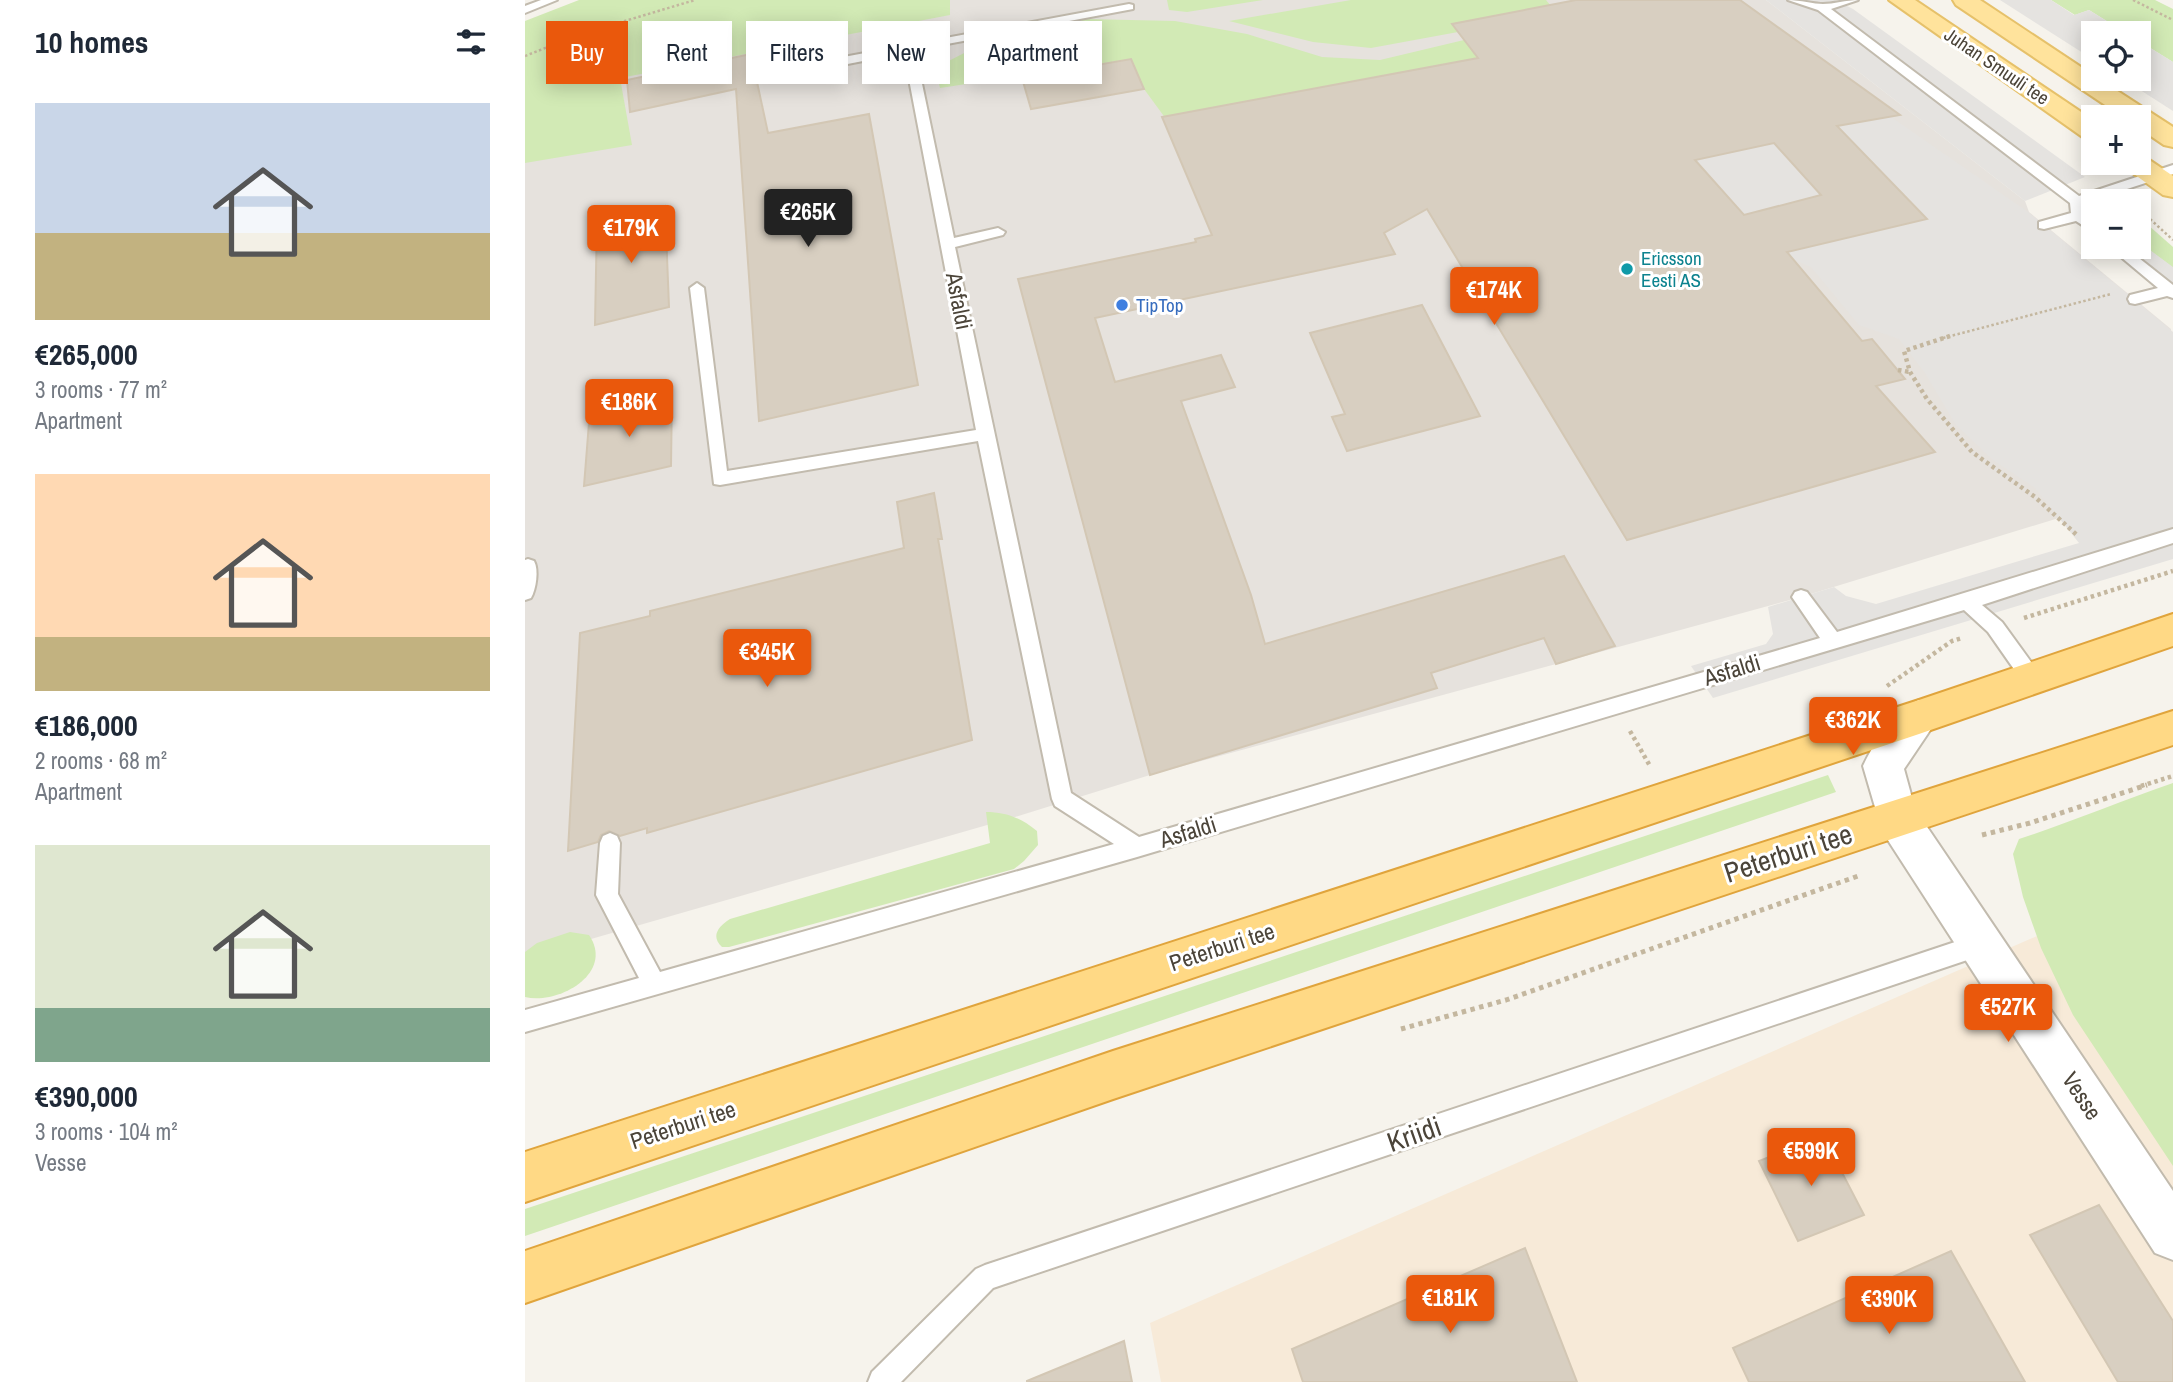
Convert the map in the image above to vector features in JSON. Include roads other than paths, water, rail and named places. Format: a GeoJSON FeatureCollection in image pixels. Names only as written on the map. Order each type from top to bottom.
{"type":"FeatureCollection","features":[{"type":"Feature","properties":{"kind":"highway","name":"Peterburi tee"},"geometry":{"type":"LineString","coordinates":[[525,1177],[1919,717],[2173,630]]}},
{"type":"Feature","properties":{"kind":"highway","name":"Peterburi tee"},"geometry":{"type":"LineString","coordinates":[[525,1277],[1113,1075],[2173,728]]}},
{"type":"Feature","properties":{"kind":"main road","name":"Juhan Smuuli tee"},"geometry":{"type":"LineString","coordinates":[[1900,0],[2081,124]]}},
{"type":"Feature","properties":{"kind":"main road","name":"Juhan Smuuli tee"},"geometry":{"type":"LineString","coordinates":[[1964,0],[2173,139]]}},
{"type":"Feature","properties":{"kind":"street"},"geometry":{"type":"LineString","coordinates":[[1898,817],[1883,766],[1919,717]]}},
{"type":"Feature","properties":{"kind":"street","name":"Vesse"},"geometry":{"type":"LineString","coordinates":[[1898,817],[2173,1235]]}},
{"type":"Feature","properties":{"kind":"lane"},"geometry":{"type":"LineString","coordinates":[[525,10],[551,0]]}},
{"type":"Feature","properties":{"kind":"lane"},"geometry":{"type":"LineString","coordinates":[[1794,0],[1822,8],[2077,201],[2078,216],[2081,218]]}},
{"type":"Feature","properties":{"kind":"lane"},"geometry":{"type":"LineString","coordinates":[[1822,8],[1852,0]]}},
{"type":"Feature","properties":{"kind":"lane"},"geometry":{"type":"LineString","coordinates":[[950,40],[1129,7]]}},
{"type":"Feature","properties":{"kind":"lane","name":"Asfaldi"},"geometry":{"type":"LineString","coordinates":[[916,84],[985,434],[1062,799],[1137,847],[1967,602],[2173,536]]}},
{"type":"Feature","properties":{"kind":"lane"},"geometry":{"type":"LineString","coordinates":[[2077,201],[2159,174]]}},
{"type":"Feature","properties":{"kind":"lane"},"geometry":{"type":"LineString","coordinates":[[2044,225],[2078,216]]}},
{"type":"Feature","properties":{"kind":"lane"},"geometry":{"type":"LineString","coordinates":[[948,244],[998,232]]}},
{"type":"Feature","properties":{"kind":"lane"},"geometry":{"type":"LineString","coordinates":[[2131,259],[2171,292]]}},
{"type":"Feature","properties":{"kind":"lane"},"geometry":{"type":"LineString","coordinates":[[697,288],[720,479],[985,434]]}},
{"type":"Feature","properties":{"kind":"lane"},"geometry":{"type":"LineString","coordinates":[[2135,299],[2171,292]]}},
{"type":"Feature","properties":{"kind":"lane"},"geometry":{"type":"LineString","coordinates":[[525,593],[528,566]]}},
{"type":"Feature","properties":{"kind":"lane"},"geometry":{"type":"LineString","coordinates":[[1801,597],[1832,640]]}},
{"type":"Feature","properties":{"kind":"lane"},"geometry":{"type":"LineString","coordinates":[[1967,602],[1995,627],[2032,679]]}},
{"type":"Feature","properties":{"kind":"lane"},"geometry":{"type":"LineString","coordinates":[[610,843],[607,895],[654,984]]}},
{"type":"Feature","properties":{"kind":"lane"},"geometry":{"type":"LineString","coordinates":[[525,1021],[1137,847]]}},
{"type":"Feature","properties":{"kind":"lane","name":"Kriidi"},"geometry":{"type":"LineString","coordinates":[[882,1382],[985,1278],[1982,944]]}},
{"type":"Feature","properties":{"kind":"place","name":"Ericsson Eesti AS"},"geometry":{"type":"Point","coordinates":[1627,269]}},
{"type":"Feature","properties":{"kind":"place","name":"TipTop"},"geometry":{"type":"Point","coordinates":[1122,305]}}]}
